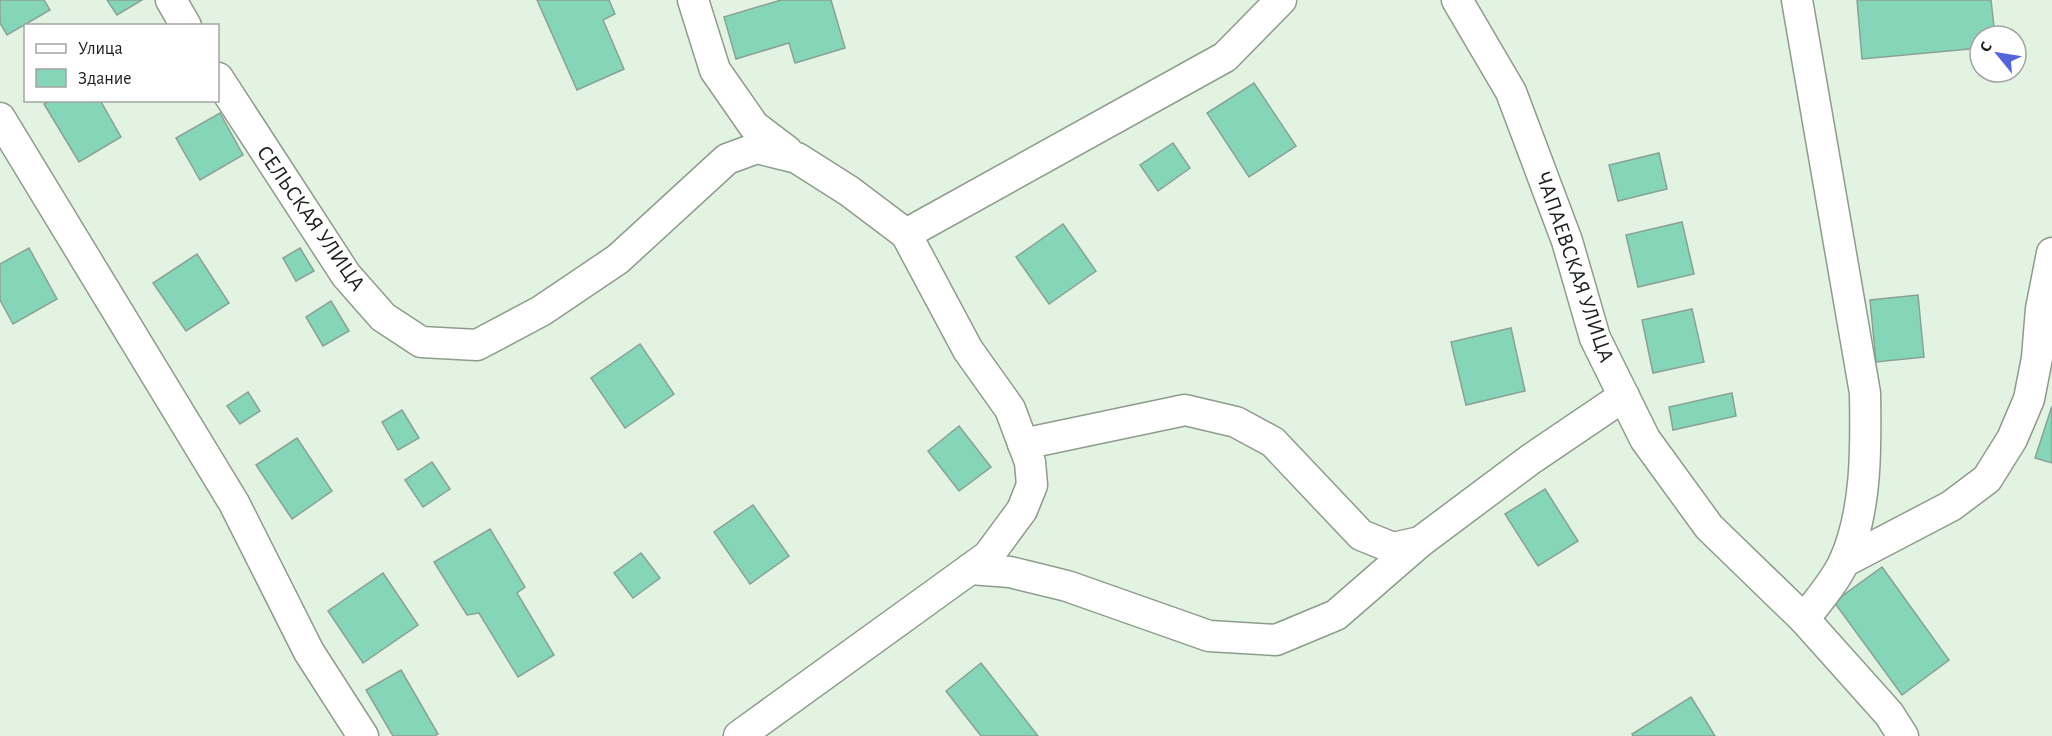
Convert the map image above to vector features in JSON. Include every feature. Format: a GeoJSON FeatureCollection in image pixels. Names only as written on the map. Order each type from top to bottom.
{"type":"FeatureCollection","features":[{"type":"Feature","properties":{"kind":"street"},"geometry":{"type":"LineString","coordinates":[[171,0],[185,24]]}},
{"type":"Feature","properties":{"kind":"street"},"geometry":{"type":"LineString","coordinates":[[693,0],[716,70],[754,126],[797,159],[849,191],[906,234],[968,350],[1010,409],[1030,462],[1032,485],[1022,510],[988,556],[740,736]]}},
{"type":"Feature","properties":{"kind":"street"},"geometry":{"type":"LineString","coordinates":[[906,234],[1225,57],[1281,0]]}},
{"type":"Feature","properties":{"kind":"street","name":"ЧАПАЕВСКАЯ УЛИЦА"},"geometry":{"type":"LineString","coordinates":[[1457,0],[1511,92],[1567,241],[1595,338],[1645,439],[1709,527],[1804,619],[1889,714],[1903,736]]}},
{"type":"Feature","properties":{"kind":"street"},"geometry":{"type":"LineString","coordinates":[[1797,0],[1864,393],[1866,439],[1861,495],[1844,562],[1804,619]]}},
{"type":"Feature","properties":{"kind":"street","name":"СЕЛЬСКАЯ УЛИЦА"},"geometry":{"type":"LineString","coordinates":[[219,80],[346,274],[383,317],[421,342],[477,345],[541,311],[618,259],[727,159],[757,148],[797,159]]}},
{"type":"Feature","properties":{"kind":"street"},"geometry":{"type":"LineString","coordinates":[[0,118],[234,503],[309,652],[363,736]]}},
{"type":"Feature","properties":{"kind":"street"},"geometry":{"type":"LineString","coordinates":[[1844,562],[1952,506],[1987,478],[2012,439],[2029,399],[2037,358],[2041,309],[2052,253]]}},
{"type":"Feature","properties":{"kind":"street"},"geometry":{"type":"LineString","coordinates":[[970,569],[1010,572],[1067,586],[1209,636],[1276,640],[1336,615],[1420,542],[1531,459],[1624,396]]}},
{"type":"Feature","properties":{"kind":"street"},"geometry":{"type":"LineString","coordinates":[[1023,444],[1185,410],[1236,422],[1273,442],[1361,535],[1393,548],[1420,542]]}},
{"type":"Feature","properties":{"kind":"building"},"geometry":{"type":"Polygon","coordinates":[[[0,0],[44,0],[50,10],[7,35],[0,23],[0,0]]]}},
{"type":"Feature","properties":{"kind":"building"},"geometry":{"type":"Polygon","coordinates":[[[107,0],[142,0],[117,15],[107,0]]]}},
{"type":"Feature","properties":{"kind":"building"},"geometry":{"type":"Polygon","coordinates":[[[537,0],[609,0],[615,14],[603,20],[624,69],[577,90],[537,0]]]}},
{"type":"Feature","properties":{"kind":"building"},"geometry":{"type":"Polygon","coordinates":[[[781,0],[831,0],[845,48],[795,63],[789,43],[736,59],[724,17],[781,0]]]}},
{"type":"Feature","properties":{"kind":"building"},"geometry":{"type":"Polygon","coordinates":[[[1857,0],[1991,0],[1994,24],[1968,24],[1968,49],[1862,59],[1857,0]]]}},
{"type":"Feature","properties":{"kind":"building"},"geometry":{"type":"Polygon","coordinates":[[[1254,83],[1296,146],[1249,177],[1207,113],[1254,83]]]}},
{"type":"Feature","properties":{"kind":"building"},"geometry":{"type":"Polygon","coordinates":[[[48,102],[101,102],[121,137],[79,162],[44,104],[48,102]]]}},
{"type":"Feature","properties":{"kind":"building"},"geometry":{"type":"Polygon","coordinates":[[[220,113],[243,155],[200,180],[176,138],[220,113]]]}},
{"type":"Feature","properties":{"kind":"building"},"geometry":{"type":"Polygon","coordinates":[[[1173,143],[1190,168],[1158,191],[1140,165],[1173,143]]]}},
{"type":"Feature","properties":{"kind":"building"},"geometry":{"type":"Polygon","coordinates":[[[1659,153],[1667,189],[1618,201],[1609,165],[1659,153]]]}},
{"type":"Feature","properties":{"kind":"building"},"geometry":{"type":"Polygon","coordinates":[[[1682,222],[1694,274],[1638,287],[1626,235],[1682,222]]]}},
{"type":"Feature","properties":{"kind":"building"},"geometry":{"type":"Polygon","coordinates":[[[1063,224],[1096,271],[1049,304],[1016,257],[1063,224]]]}},
{"type":"Feature","properties":{"kind":"building"},"geometry":{"type":"Polygon","coordinates":[[[29,248],[57,299],[13,324],[0,300],[0,264],[29,248]]]}},
{"type":"Feature","properties":{"kind":"building"},"geometry":{"type":"Polygon","coordinates":[[[300,248],[314,271],[296,281],[283,258],[300,248]]]}},
{"type":"Feature","properties":{"kind":"building"},"geometry":{"type":"Polygon","coordinates":[[[197,254],[229,303],[186,331],[153,283],[197,254]]]}},
{"type":"Feature","properties":{"kind":"building"},"geometry":{"type":"Polygon","coordinates":[[[1918,295],[1924,357],[1876,362],[1870,300],[1918,295]]]}},
{"type":"Feature","properties":{"kind":"building"},"geometry":{"type":"Polygon","coordinates":[[[331,301],[349,331],[323,346],[306,317],[331,301]]]}},
{"type":"Feature","properties":{"kind":"building"},"geometry":{"type":"Polygon","coordinates":[[[1692,309],[1704,362],[1653,373],[1642,320],[1692,309]]]}},
{"type":"Feature","properties":{"kind":"building"},"geometry":{"type":"Polygon","coordinates":[[[1511,328],[1525,391],[1466,405],[1451,342],[1511,328]]]}},
{"type":"Feature","properties":{"kind":"building"},"geometry":{"type":"Polygon","coordinates":[[[640,344],[674,394],[625,428],[591,378],[640,344]]]}},
{"type":"Feature","properties":{"kind":"building"},"geometry":{"type":"Polygon","coordinates":[[[248,392],[260,411],[240,424],[227,406],[248,392]]]}},
{"type":"Feature","properties":{"kind":"building"},"geometry":{"type":"Polygon","coordinates":[[[1732,393],[1736,416],[1673,430],[1669,407],[1732,393]]]}},
{"type":"Feature","properties":{"kind":"building"},"geometry":{"type":"Polygon","coordinates":[[[2052,406],[2052,463],[2035,458],[2052,406]]]}},
{"type":"Feature","properties":{"kind":"building"},"geometry":{"type":"Polygon","coordinates":[[[402,410],[419,438],[398,450],[382,422],[402,410]]]}},
{"type":"Feature","properties":{"kind":"building"},"geometry":{"type":"Polygon","coordinates":[[[959,426],[991,467],[959,491],[928,451],[959,426]]]}},
{"type":"Feature","properties":{"kind":"building"},"geometry":{"type":"Polygon","coordinates":[[[297,438],[332,491],[292,519],[256,465],[297,438]]]}},
{"type":"Feature","properties":{"kind":"building"},"geometry":{"type":"Polygon","coordinates":[[[432,462],[450,489],[423,507],[405,480],[432,462]]]}},
{"type":"Feature","properties":{"kind":"building"},"geometry":{"type":"Polygon","coordinates":[[[1545,489],[1578,541],[1538,566],[1505,514],[1545,489]]]}},
{"type":"Feature","properties":{"kind":"building"},"geometry":{"type":"Polygon","coordinates":[[[753,505],[789,556],[750,584],[714,532],[753,505]]]}},
{"type":"Feature","properties":{"kind":"building"},"geometry":{"type":"Polygon","coordinates":[[[490,529],[525,587],[517,593],[554,655],[518,677],[479,613],[467,615],[434,562],[490,529]]]}},
{"type":"Feature","properties":{"kind":"building"},"geometry":{"type":"Polygon","coordinates":[[[641,553],[660,578],[633,598],[614,573],[641,553]]]}},
{"type":"Feature","properties":{"kind":"building"},"geometry":{"type":"Polygon","coordinates":[[[1882,567],[1949,660],[1902,695],[1834,602],[1882,567]]]}},
{"type":"Feature","properties":{"kind":"building"},"geometry":{"type":"Polygon","coordinates":[[[383,573],[418,625],[363,663],[328,611],[383,573]]]}},
{"type":"Feature","properties":{"kind":"building"},"geometry":{"type":"Polygon","coordinates":[[[981,663],[1038,736],[981,736],[946,691],[981,663]]]}},
{"type":"Feature","properties":{"kind":"building"},"geometry":{"type":"Polygon","coordinates":[[[401,670],[438,734],[434,736],[393,736],[366,690],[401,670]]]}},
{"type":"Feature","properties":{"kind":"building"},"geometry":{"type":"Polygon","coordinates":[[[1691,697],[1715,736],[1633,736],[1632,734],[1691,697]]]}}]}
